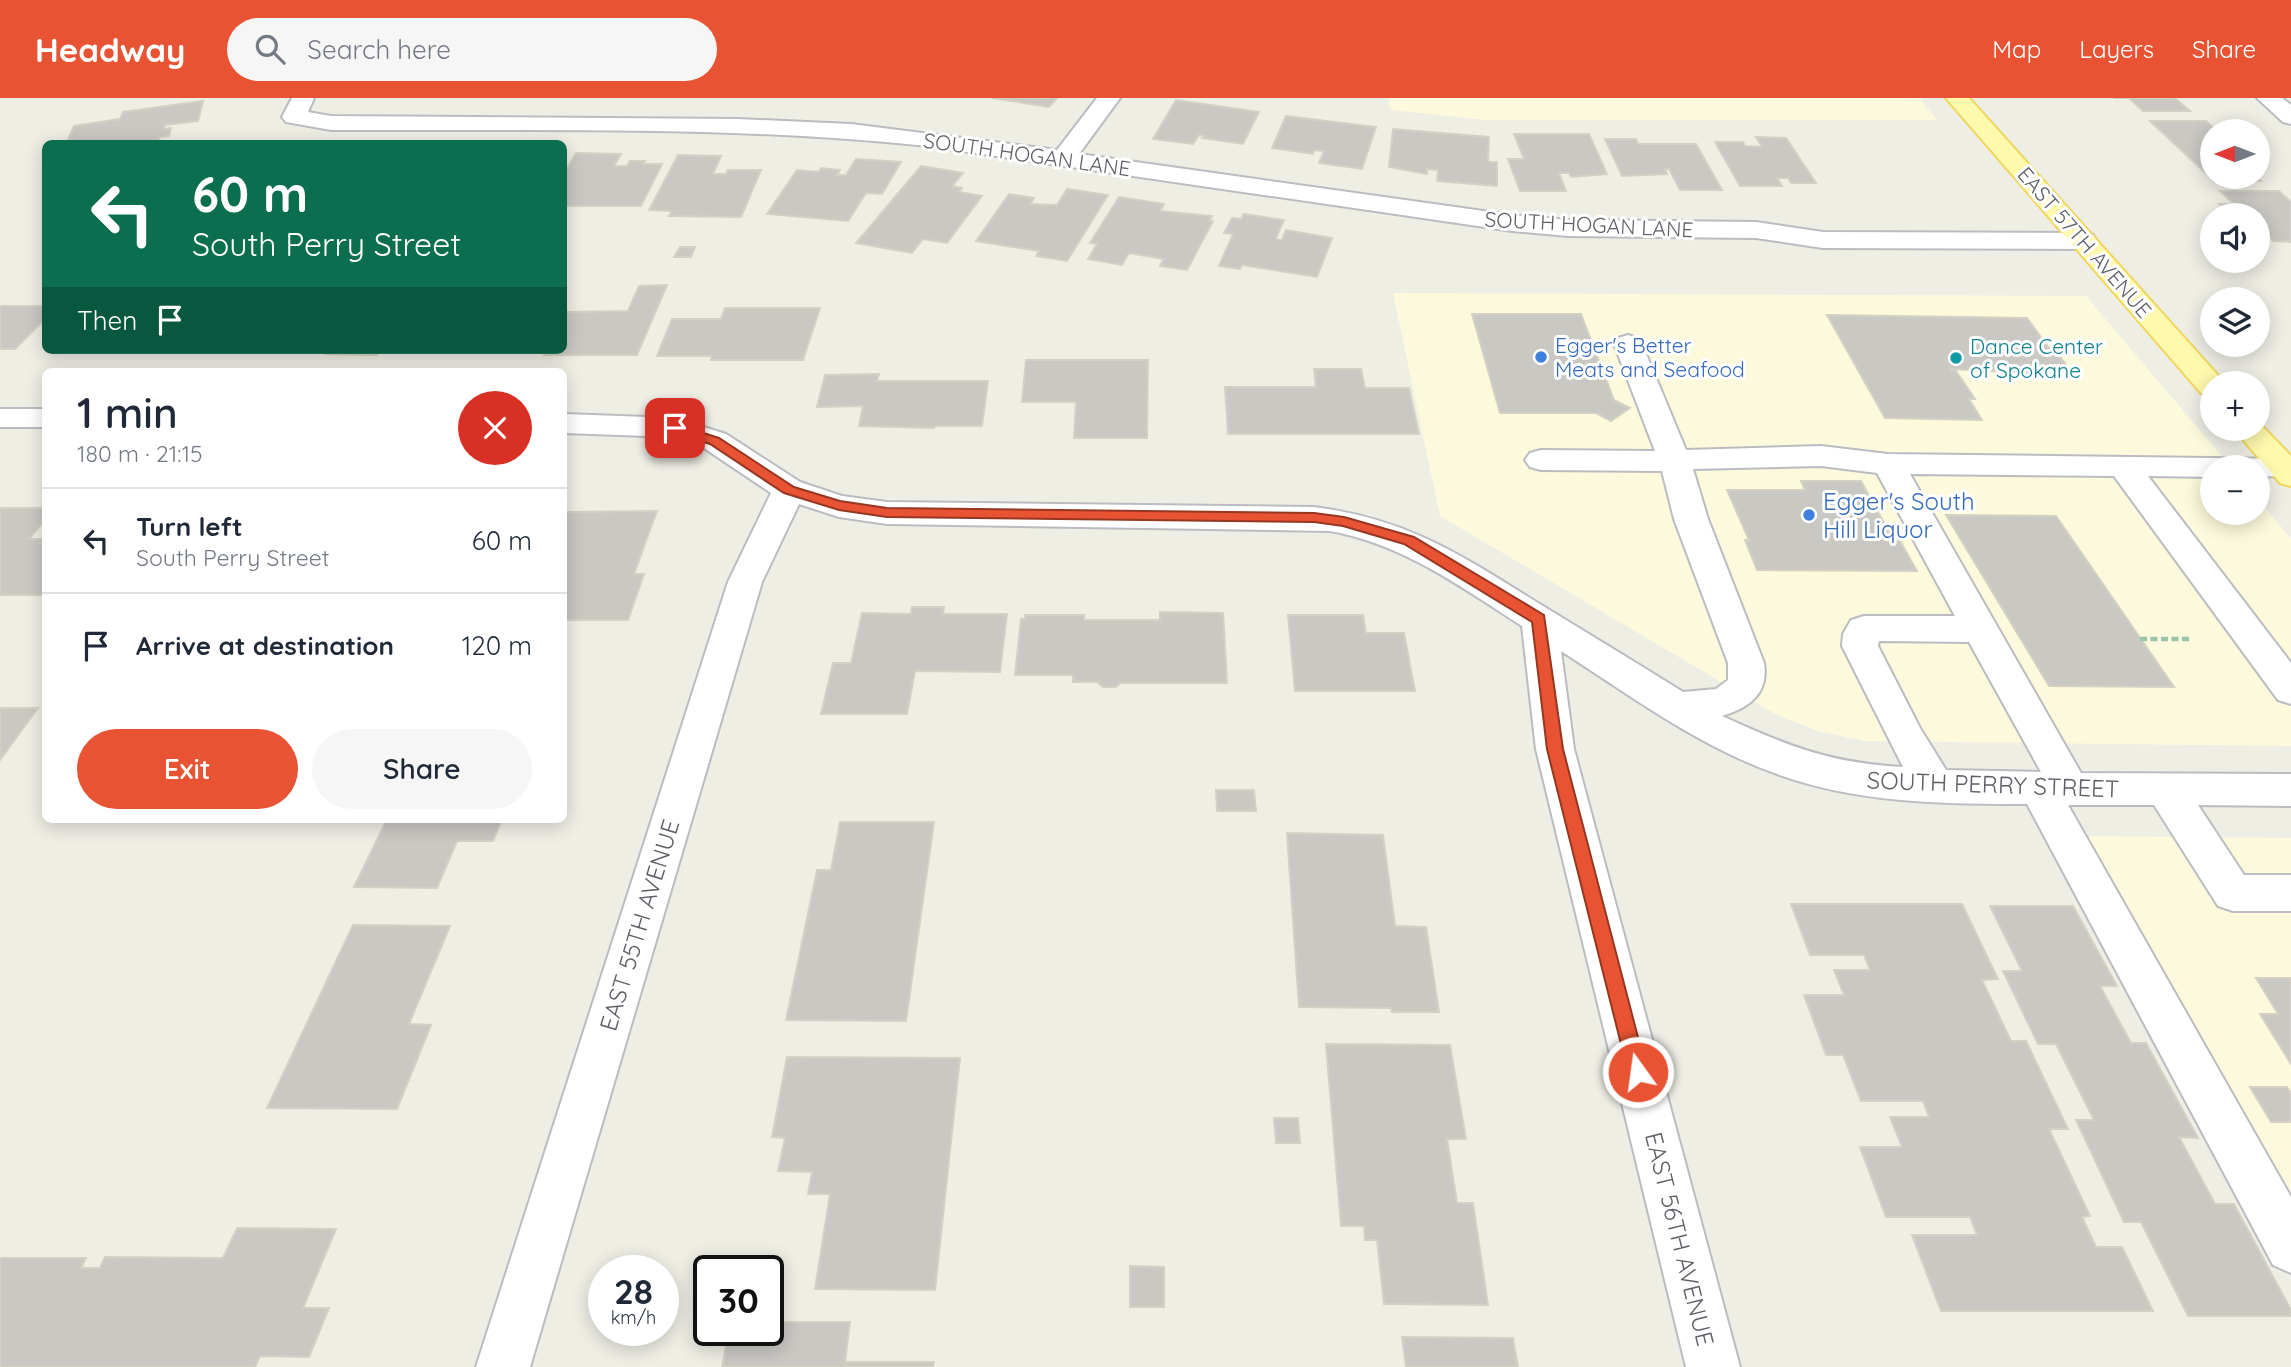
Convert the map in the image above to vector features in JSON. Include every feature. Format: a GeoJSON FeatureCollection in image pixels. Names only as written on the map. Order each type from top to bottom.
{"type":"FeatureCollection","features":[{"type":"Feature","properties":{"kind":"main road","name":"EAST 57TH AVENUE"},"geometry":{"type":"LineString","coordinates":[[1957,98],[2200,373]]}},
{"type":"Feature","properties":{"kind":"main road"},"geometry":{"type":"LineString","coordinates":[[2260,441],[2287,472]]}},
{"type":"Feature","properties":{"kind":"street"},"geometry":{"type":"LineString","coordinates":[[1063,159],[1109,98]]}},
{"type":"Feature","properties":{"kind":"street"},"geometry":{"type":"LineString","coordinates":[[2267,98],[2291,117]]}},
{"type":"Feature","properties":{"kind":"street","name":"SOUTH HOGAN LANE"},"geometry":{"type":"LineString","coordinates":[[298,108],[331,123],[375,125],[795,127],[888,134],[1512,223],[1568,228],[1756,230],[1823,240],[2084,242]]}},
{"type":"Feature","properties":{"kind":"street","name":"SOUTH HOGAN LANE"},"geometry":{"type":"LineString","coordinates":[[1756,230],[1810,221],[2064,220]]}},
{"type":"Feature","properties":{"kind":"street"},"geometry":{"type":"LineString","coordinates":[[1628,344],[1675,461],[1690,519],[1746,663],[1748,679],[1741,691],[1730,699],[1677,707]]}},
{"type":"Feature","properties":{"kind":"street"},"geometry":{"type":"LineString","coordinates":[[0,418],[42,418]]}},
{"type":"Feature","properties":{"kind":"street","name":"SOUTH PERRY STREET"},"geometry":{"type":"LineString","coordinates":[[567,423],[675,428],[715,441],[789,490],[839,506],[887,513],[1314,518],[1344,521],[1409,541],[1740,743],[1782,760],[1866,781],[2055,789],[2291,790]]}},
{"type":"Feature","properties":{"kind":"street"},"geometry":{"type":"LineString","coordinates":[[1541,460],[1675,461],[1715,457],[1821,456],[1888,464],[2123,466],[2287,472]]}},
{"type":"Feature","properties":{"kind":"street"},"geometry":{"type":"LineString","coordinates":[[1888,464],[1980,629],[2055,789],[2291,1247]]}},
{"type":"Feature","properties":{"kind":"street"},"geometry":{"type":"LineString","coordinates":[[2123,466],[2291,690]]}},
{"type":"Feature","properties":{"kind":"street","name":"EAST 55TH AVENUE"},"geometry":{"type":"LineString","coordinates":[[503,1367],[745,582],[789,490]]}},
{"type":"Feature","properties":{"kind":"street","name":"EAST 56TH AVENUE"},"geometry":{"type":"LineString","coordinates":[[1539,619],[1555,749],[1713,1367]]}},
{"type":"Feature","properties":{"kind":"street"},"geometry":{"type":"LineString","coordinates":[[1935,786],[1905,737],[1860,646],[1861,634],[1864,629],[1874,628],[1980,629]]}},
{"type":"Feature","properties":{"kind":"street"},"geometry":{"type":"LineString","coordinates":[[2166,790],[2233,893],[2291,893]]}},
{"type":"Feature","properties":{"kind":"shaded area"},"geometry":{"type":"Polygon","coordinates":[[[1388,98],[1919,98],[1937,120],[1486,120],[1391,110],[1388,98]]]}},
{"type":"Feature","properties":{"kind":"shaded area"},"geometry":{"type":"Polygon","coordinates":[[[1393,293],[2086,296],[2200,430],[2200,441],[2209,441],[2221,455],[2200,455],[2200,525],[2270,525],[2270,514],[2291,539],[2291,746],[1866,741],[1820,732],[1777,715],[1440,516],[1393,293]]]}},
{"type":"Feature","properties":{"kind":"shaded area"},"geometry":{"type":"Polygon","coordinates":[[[2065,836],[2291,838],[2291,1246],[2065,836]]]}},
{"type":"Feature","properties":{"kind":"building"},"geometry":{"type":"Polygon","coordinates":[[[992,98],[1057,98],[1049,107],[992,98]]]}},
{"type":"Feature","properties":{"kind":"building"},"geometry":{"type":"Polygon","coordinates":[[[2129,98],[2175,98],[2190,111],[2143,111],[2129,98]]]}},
{"type":"Feature","properties":{"kind":"building"},"geometry":{"type":"Polygon","coordinates":[[[1176,100],[1259,112],[1243,144],[1202,138],[1204,136],[1199,135],[1193,144],[1153,139],[1176,100]]]}},
{"type":"Feature","properties":{"kind":"building"},"geometry":{"type":"Polygon","coordinates":[[[203,101],[198,121],[165,125],[164,129],[171,128],[169,136],[160,137],[159,140],[68,140],[74,126],[120,119],[123,112],[203,101]]]}},
{"type":"Feature","properties":{"kind":"building"},"geometry":{"type":"Polygon","coordinates":[[[1286,116],[1376,127],[1362,169],[1319,163],[1324,151],[1314,150],[1313,154],[1272,148],[1286,116]]]}},
{"type":"Feature","properties":{"kind":"building"},"geometry":{"type":"Polygon","coordinates":[[[2150,121],[2200,121],[2200,168],[2150,121]]]}},
{"type":"Feature","properties":{"kind":"building"},"geometry":{"type":"Polygon","coordinates":[[[1393,129],[1489,137],[1488,162],[1497,162],[1497,186],[1437,181],[1438,170],[1427,169],[1427,174],[1389,167],[1393,129]]]}},
{"type":"Feature","properties":{"kind":"building"},"geometry":{"type":"Polygon","coordinates":[[[1514,134],[1589,134],[1607,174],[1571,177],[1569,173],[1559,173],[1566,191],[1520,191],[1508,159],[1524,159],[1514,134]]]}},
{"type":"Feature","properties":{"kind":"building"},"geometry":{"type":"Polygon","coordinates":[[[1756,137],[1786,138],[1816,183],[1791,183],[1788,178],[1777,178],[1782,186],[1740,186],[1715,142],[1743,142],[1745,146],[1762,147],[1756,137]]]}},
{"type":"Feature","properties":{"kind":"building"},"geometry":{"type":"Polygon","coordinates":[[[1605,139],[1636,139],[1638,144],[1696,144],[1722,190],[1680,190],[1669,169],[1665,169],[1667,174],[1622,176],[1605,139]]]}},
{"type":"Feature","properties":{"kind":"building"},"geometry":{"type":"Polygon","coordinates":[[[576,153],[621,154],[614,166],[627,166],[630,161],[662,164],[641,206],[567,206],[567,169],[576,153]]]}},
{"type":"Feature","properties":{"kind":"building"},"geometry":{"type":"Polygon","coordinates":[[[678,155],[721,156],[713,174],[726,174],[728,170],[761,170],[741,217],[669,216],[672,211],[649,210],[678,155]]]}},
{"type":"Feature","properties":{"kind":"building"},"geometry":{"type":"Polygon","coordinates":[[[856,159],[901,162],[882,194],[866,193],[848,221],[767,214],[797,170],[819,172],[821,168],[840,170],[837,175],[846,175],[856,159]]]}},
{"type":"Feature","properties":{"kind":"building"},"geometry":{"type":"Polygon","coordinates":[[[921,166],[963,173],[952,186],[962,188],[959,192],[982,196],[947,243],[923,239],[912,253],[856,243],[921,166]]]}},
{"type":"Feature","properties":{"kind":"building"},"geometry":{"type":"Polygon","coordinates":[[[1067,189],[1108,195],[1067,261],[1036,256],[1039,251],[976,241],[1009,194],[1034,198],[1030,204],[1057,205],[1067,189]]]}},
{"type":"Feature","properties":{"kind":"building"},"geometry":{"type":"Polygon","coordinates":[[[2220,191],[2279,191],[2291,202],[2291,242],[2273,241],[2270,238],[2270,203],[2233,203],[2220,191]]]}},
{"type":"Feature","properties":{"kind":"building"},"geometry":{"type":"Polygon","coordinates":[[[1119,197],[1164,204],[1160,211],[1212,216],[1209,221],[1213,221],[1187,270],[1160,266],[1164,259],[1129,253],[1122,265],[1088,259],[1097,244],[1090,243],[1119,197]]]}},
{"type":"Feature","properties":{"kind":"building"},"geometry":{"type":"Polygon","coordinates":[[[1244,214],[1284,220],[1276,238],[1278,240],[1282,240],[1286,230],[1332,238],[1317,277],[1242,265],[1240,269],[1219,266],[1233,234],[1224,233],[1232,218],[1241,219],[1244,214]]]}},
{"type":"Feature","properties":{"kind":"building"},"geometry":{"type":"Polygon","coordinates":[[[680,247],[695,247],[691,257],[674,257],[680,247]]]}},
{"type":"Feature","properties":{"kind":"building"},"geometry":{"type":"Polygon","coordinates":[[[667,285],[637,355],[544,355],[567,354],[567,312],[628,311],[639,286],[667,285]]]}},
{"type":"Feature","properties":{"kind":"building"},"geometry":{"type":"Polygon","coordinates":[[[0,306],[42,306],[42,322],[15,349],[0,349],[0,306]]]}},
{"type":"Feature","properties":{"kind":"building"},"geometry":{"type":"Polygon","coordinates":[[[725,308],[820,308],[803,360],[711,360],[712,356],[657,356],[672,319],[721,319],[725,308]]]}},
{"type":"Feature","properties":{"kind":"building","name":"Egger's Better Meats and Seafood"},"geometry":{"type":"Polygon","coordinates":[[[1472,314],[1581,314],[1614,400],[1630,408],[1611,421],[1596,413],[1500,413],[1472,314]]]}},
{"type":"Feature","properties":{"kind":"building","name":"Dance Center of Spokane"},"geometry":{"type":"Polygon","coordinates":[[[1827,315],[2027,318],[2049,348],[2053,348],[2071,371],[2027,370],[2029,373],[1950,369],[1956,371],[1975,399],[1969,399],[1982,420],[1885,418],[1827,315]]]}},
{"type":"Feature","properties":{"kind":"building"},"geometry":{"type":"Polygon","coordinates":[[[1026,360],[1148,360],[1147,438],[1074,438],[1076,402],[1022,402],[1026,360]]]}},
{"type":"Feature","properties":{"kind":"building"},"geometry":{"type":"Polygon","coordinates":[[[1314,369],[1361,369],[1365,388],[1409,388],[1419,434],[1228,434],[1225,387],[1316,387],[1314,369]]]}},
{"type":"Feature","properties":{"kind":"building"},"geometry":{"type":"Polygon","coordinates":[[[879,374],[877,381],[988,381],[982,426],[859,426],[863,406],[817,407],[825,375],[879,374]]]}},
{"type":"Feature","properties":{"kind":"building","name":"Egger's South Hill Liquor"},"geometry":{"type":"Polygon","coordinates":[[[1801,481],[1861,481],[1894,541],[1900,541],[1917,571],[1757,570],[1745,540],[1749,540],[1727,490],[1805,490],[1801,481]]]}},
{"type":"Feature","properties":{"kind":"building"},"geometry":{"type":"Polygon","coordinates":[[[0,508],[42,508],[42,524],[29,539],[42,539],[42,595],[0,595],[0,508]]]}},
{"type":"Feature","properties":{"kind":"building"},"geometry":{"type":"Polygon","coordinates":[[[657,511],[634,574],[644,574],[628,620],[567,620],[567,512],[657,511]]]}},
{"type":"Feature","properties":{"kind":"building"},"geometry":{"type":"Polygon","coordinates":[[[1946,515],[2056,516],[2174,687],[2049,686],[1946,515]]]}},
{"type":"Feature","properties":{"kind":"building"},"geometry":{"type":"Polygon","coordinates":[[[912,607],[944,607],[943,614],[1007,614],[1000,672],[915,671],[907,714],[821,714],[833,663],[851,663],[862,613],[911,614],[912,607]]]}},
{"type":"Feature","properties":{"kind":"building"},"geometry":{"type":"Polygon","coordinates":[[[1160,612],[1223,613],[1227,683],[1120,683],[1116,687],[1103,687],[1097,682],[1073,682],[1073,675],[1015,675],[1021,619],[1025,619],[1025,615],[1084,615],[1084,620],[1160,620],[1160,612]]]}},
{"type":"Feature","properties":{"kind":"building"},"geometry":{"type":"Polygon","coordinates":[[[1288,615],[1363,615],[1366,633],[1404,633],[1415,691],[1295,691],[1288,615]]]}},
{"type":"Feature","properties":{"kind":"building"},"geometry":{"type":"Polygon","coordinates":[[[0,708],[38,708],[0,760],[0,708]]]}},
{"type":"Feature","properties":{"kind":"building"},"geometry":{"type":"Polygon","coordinates":[[[1216,790],[1254,790],[1256,811],[1217,811],[1216,790]]]}},
{"type":"Feature","properties":{"kind":"building"},"geometry":{"type":"Polygon","coordinates":[[[840,822],[934,822],[906,1021],[786,1020],[817,870],[831,870],[840,822]]]}},
{"type":"Feature","properties":{"kind":"building"},"geometry":{"type":"Polygon","coordinates":[[[385,823],[500,823],[493,841],[457,841],[437,888],[354,887],[385,823]]]}},
{"type":"Feature","properties":{"kind":"building"},"geometry":{"type":"Polygon","coordinates":[[[1287,833],[1383,835],[1395,926],[1426,927],[1439,1012],[1392,1012],[1391,1008],[1299,1007],[1287,833]]]}},
{"type":"Feature","properties":{"kind":"building"},"geometry":{"type":"Polygon","coordinates":[[[1791,904],[1962,904],[1998,979],[1982,980],[2011,1041],[2026,1041],[2068,1129],[2049,1129],[2090,1216],[2082,1217],[2096,1247],[2122,1247],[2153,1311],[1941,1311],[1912,1235],[1977,1235],[1970,1217],[1886,1217],[1860,1147],[1902,1147],[1890,1117],[1929,1117],[1923,1101],[1861,1101],[1843,1055],[1826,1055],[1804,995],[1844,995],[1834,970],[1870,970],[1864,955],[1810,955],[1791,904]]]}},
{"type":"Feature","properties":{"kind":"building"},"geometry":{"type":"Polygon","coordinates":[[[1990,906],[2073,906],[2117,986],[2100,986],[2131,1043],[2146,1043],[2198,1138],[2179,1137],[2215,1204],[2234,1204],[2291,1310],[2291,1316],[2188,1316],[2141,1222],[2124,1222],[2076,1120],[2094,1120],[2056,1044],[2038,1044],[2003,971],[2022,971],[1990,906]]]}},
{"type":"Feature","properties":{"kind":"building"},"geometry":{"type":"Polygon","coordinates":[[[353,925],[450,926],[409,1024],[431,1025],[397,1109],[267,1108],[353,925]]]}},
{"type":"Feature","properties":{"kind":"building"},"geometry":{"type":"Polygon","coordinates":[[[2256,978],[2291,978],[2291,1064],[2260,1014],[2278,1014],[2256,978]]]}},
{"type":"Feature","properties":{"kind":"building"},"geometry":{"type":"Polygon","coordinates":[[[1326,1044],[1450,1045],[1466,1139],[1447,1139],[1457,1203],[1473,1203],[1488,1305],[1384,1304],[1377,1240],[1365,1240],[1364,1226],[1341,1226],[1326,1044]]]}},
{"type":"Feature","properties":{"kind":"building"},"geometry":{"type":"Polygon","coordinates":[[[787,1057],[960,1058],[935,1290],[815,1289],[830,1194],[808,1194],[812,1172],[778,1171],[785,1138],[772,1137],[787,1057]]]}},
{"type":"Feature","properties":{"kind":"building"},"geometry":{"type":"Polygon","coordinates":[[[2250,1087],[2287,1087],[2291,1093],[2291,1122],[2271,1122],[2250,1087]]]}},
{"type":"Feature","properties":{"kind":"building"},"geometry":{"type":"Polygon","coordinates":[[[1274,1118],[1298,1118],[1300,1143],[1276,1143],[1274,1118]]]}},
{"type":"Feature","properties":{"kind":"building"},"geometry":{"type":"Polygon","coordinates":[[[237,1228],[336,1229],[303,1308],[329,1308],[309,1357],[260,1356],[255,1367],[0,1367],[0,1258],[86,1258],[81,1268],[100,1268],[105,1257],[223,1258],[237,1228]]]}},
{"type":"Feature","properties":{"kind":"building"},"geometry":{"type":"Polygon","coordinates":[[[1130,1266],[1164,1267],[1164,1307],[1130,1307],[1130,1266]]]}},
{"type":"Feature","properties":{"kind":"building"},"geometry":{"type":"Polygon","coordinates":[[[784,1322],[850,1322],[845,1362],[934,1362],[933,1367],[722,1367],[726,1346],[784,1346],[784,1322]]]}},
{"type":"Feature","properties":{"kind":"building"},"geometry":{"type":"Polygon","coordinates":[[[1402,1337],[1513,1338],[1518,1367],[1406,1367],[1402,1337]]]}},
{"type":"Feature","properties":{"kind":"place","name":"Egger's Better Meats and Seafood"},"geometry":{"type":"Point","coordinates":[1541,357]}},
{"type":"Feature","properties":{"kind":"place","name":"Dance Center of Spokane"},"geometry":{"type":"Point","coordinates":[1956,358]}},
{"type":"Feature","properties":{"kind":"place","name":"Egger's South Hill Liquor"},"geometry":{"type":"Point","coordinates":[1809,515]}},
{"type":"Feature","properties":{"kind":"route"},"geometry":{"type":"LineString","coordinates":[[675,428],[715,441],[789,490],[839,506],[887,513],[1314,518],[1344,521],[1375,528],[1409,541],[1539,619],[1555,749],[1638,1072]]}}]}
